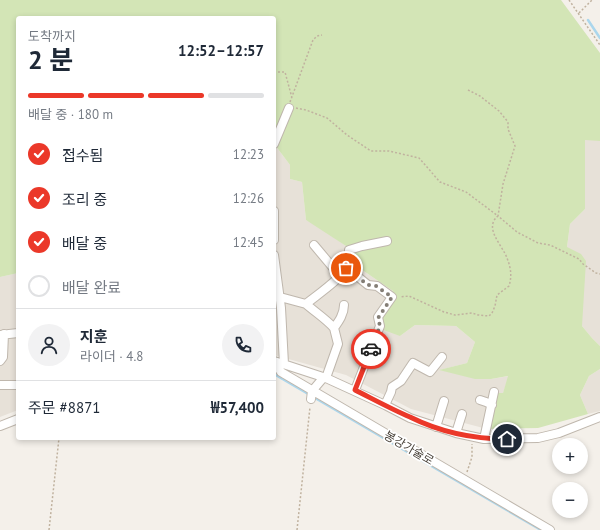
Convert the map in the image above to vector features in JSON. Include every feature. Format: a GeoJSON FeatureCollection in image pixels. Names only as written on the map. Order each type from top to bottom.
{"type":"FeatureCollection","features":[{"type":"Feature","properties":{"kind":"street"},"geometry":{"type":"LineString","coordinates":[[276,139],[289,108]]}},
{"type":"Feature","properties":{"kind":"street"},"geometry":{"type":"LineString","coordinates":[[306,304],[340,276],[350,261],[349,250],[387,241]]}},
{"type":"Feature","properties":{"kind":"street"},"geometry":{"type":"LineString","coordinates":[[314,245],[340,276]]}},
{"type":"Feature","properties":{"kind":"street"},"geometry":{"type":"LineString","coordinates":[[347,267],[368,285],[376,286],[392,297],[378,318],[380,326],[355,390]]}},
{"type":"Feature","properties":{"kind":"street"},"geometry":{"type":"LineString","coordinates":[[276,278],[284,364]]}},
{"type":"Feature","properties":{"kind":"street"},"geometry":{"type":"LineString","coordinates":[[278,302],[306,304],[314,312],[329,322],[334,328],[338,344],[325,378],[312,394]]}},
{"type":"Feature","properties":{"kind":"street"},"geometry":{"type":"LineString","coordinates":[[334,328],[339,321],[344,305]]}},
{"type":"Feature","properties":{"kind":"street"},"geometry":{"type":"LineString","coordinates":[[0,361],[3,357],[2,335],[16,333]]}},
{"type":"Feature","properties":{"kind":"street"},"geometry":{"type":"LineString","coordinates":[[385,405],[392,387],[401,381],[413,363],[430,372],[442,357]]}},
{"type":"Feature","properties":{"kind":"street","name":"봉강가술로"},"geometry":{"type":"LineString","coordinates":[[276,362],[355,390],[410,418],[436,428],[472,437],[484,439],[538,438],[600,417]]}},
{"type":"Feature","properties":{"kind":"street","name":"봉강가술로"},"geometry":{"type":"LineString","coordinates":[[276,364],[281,372],[312,394],[550,530]]}},
{"type":"Feature","properties":{"kind":"street"},"geometry":{"type":"LineString","coordinates":[[0,385],[16,385]]}},
{"type":"Feature","properties":{"kind":"street"},"geometry":{"type":"LineString","coordinates":[[484,439],[494,392]]}},
{"type":"Feature","properties":{"kind":"street"},"geometry":{"type":"LineString","coordinates":[[480,400],[492,405]]}},
{"type":"Feature","properties":{"kind":"street"},"geometry":{"type":"LineString","coordinates":[[436,428],[444,401]]}},
{"type":"Feature","properties":{"kind":"street"},"geometry":{"type":"LineString","coordinates":[[456,433],[462,414]]}},
{"type":"Feature","properties":{"kind":"street"},"geometry":{"type":"LineString","coordinates":[[0,426],[16,420]]}},
{"type":"Feature","properties":{"kind":"path"},"geometry":{"type":"LineString","coordinates":[[569,0],[600,45]]}},
{"type":"Feature","properties":{"kind":"path"},"geometry":{"type":"LineString","coordinates":[[579,13],[592,0]]}},
{"type":"Feature","properties":{"kind":"path"},"geometry":{"type":"LineString","coordinates":[[322,35],[317,36],[313,40],[289,108],[306,110],[327,118],[347,135],[371,151],[390,151],[419,158],[440,182],[466,192],[517,232],[538,243],[550,245],[579,259],[589,269],[600,274]]}},
{"type":"Feature","properties":{"kind":"path"},"geometry":{"type":"LineString","coordinates":[[276,72],[285,72],[292,98]]}},
{"type":"Feature","properties":{"kind":"path"},"geometry":{"type":"LineString","coordinates":[[392,297],[410,296],[444,312],[455,315],[472,313],[489,316],[495,306],[497,295],[509,286],[511,280],[511,270],[507,258],[493,232],[493,224],[498,216],[503,184],[515,146],[508,129],[508,122],[500,112],[480,96],[468,90]]}},
{"type":"Feature","properties":{"kind":"path"},"geometry":{"type":"LineString","coordinates":[[297,530],[312,394]]}},
{"type":"Feature","properties":{"kind":"path"},"geometry":{"type":"LineString","coordinates":[[463,480],[468,471],[472,457],[472,437]]}},
{"type":"Feature","properties":{"kind":"path"},"geometry":{"type":"LineString","coordinates":[[49,530],[60,440]]}},
{"type":"Feature","properties":{"kind":"shaded area"},"geometry":{"type":"Polygon","coordinates":[[[585,140],[600,140],[600,346],[582,326],[567,247],[570,224],[585,209],[585,140]]]}},
{"type":"Feature","properties":{"kind":"shaded area"},"geometry":{"type":"Polygon","coordinates":[[[276,146],[290,165],[290,179],[302,182],[306,220],[313,223],[346,246],[352,263],[393,291],[400,336],[415,325],[456,326],[475,342],[467,363],[440,370],[491,379],[509,376],[487,429],[411,409],[346,375],[276,356],[276,146]]]}},
{"type":"Feature","properties":{"kind":"shaded area"},"geometry":{"type":"Polygon","coordinates":[[[16,273],[16,411],[0,417],[0,277],[16,273]]]}},
{"type":"Feature","properties":{"kind":"shaded area"},"geometry":{"type":"Polygon","coordinates":[[[600,369],[600,411],[588,414],[580,395],[589,376],[600,369]]]}},
{"type":"Feature","properties":{"kind":"green space"},"geometry":{"type":"Polygon","coordinates":[[[0,0],[561,0],[600,53],[600,141],[585,140],[585,209],[570,224],[567,247],[581,254],[586,261],[582,326],[600,346],[600,369],[589,376],[580,395],[588,414],[538,428],[487,429],[491,393],[503,393],[508,376],[491,379],[475,379],[439,370],[467,363],[475,342],[456,326],[415,325],[400,336],[378,328],[393,291],[352,263],[346,246],[306,220],[302,182],[290,179],[290,165],[276,146],[276,16],[16,16],[16,273],[0,277],[0,0]]]}},
{"type":"Feature","properties":{"kind":"waterway"},"geometry":{"type":"LineString","coordinates":[[588,20],[600,38]]}},
{"type":"Feature","properties":{"kind":"waterway"},"geometry":{"type":"LineString","coordinates":[[276,375],[541,530]]}},
{"type":"Feature","properties":{"kind":"way so far"},"geometry":{"type":"LineString","coordinates":[[346,268],[368,285],[376,286],[392,297],[378,318],[380,326],[371,349]]}},
{"type":"Feature","properties":{"kind":"route"},"geometry":{"type":"LineString","coordinates":[[371,349],[355,390],[410,418],[436,428],[484,439],[507,439]]}}]}
